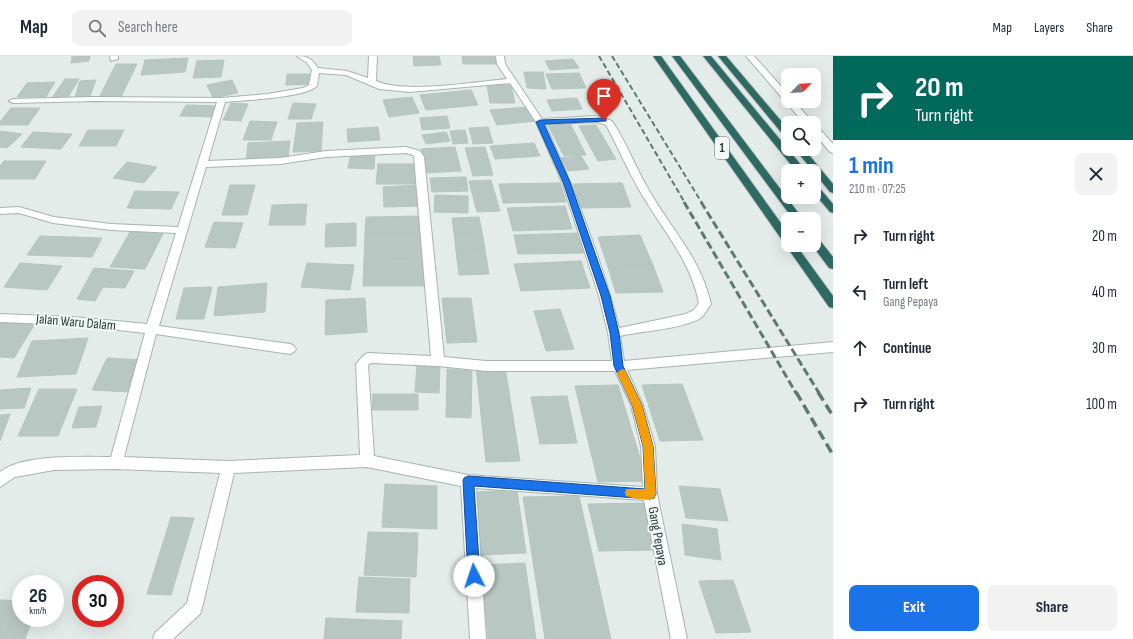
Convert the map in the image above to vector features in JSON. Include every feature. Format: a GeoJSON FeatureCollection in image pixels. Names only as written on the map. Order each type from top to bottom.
{"type":"FeatureCollection","features":[{"type":"Feature","properties":{"kind":"highway","name":"1"},"geometry":{"type":"LineString","coordinates":[[657,56],[781,231]]}},
{"type":"Feature","properties":{"kind":"highway","name":"1"},"geometry":{"type":"LineString","coordinates":[[676,56],[793,212]]}},
{"type":"Feature","properties":{"kind":"highway"},"geometry":{"type":"LineString","coordinates":[[707,56],[795,164]]}},
{"type":"Feature","properties":{"kind":"highway"},"geometry":{"type":"LineString","coordinates":[[722,56],[781,127]]}},
{"type":"Feature","properties":{"kind":"highway"},"geometry":{"type":"LineString","coordinates":[[805,156],[833,190]]}},
{"type":"Feature","properties":{"kind":"highway"},"geometry":{"type":"LineString","coordinates":[[821,195],[833,210]]}},
{"type":"Feature","properties":{"kind":"highway"},"geometry":{"type":"LineString","coordinates":[[821,249],[833,265]]}},
{"type":"Feature","properties":{"kind":"highway"},"geometry":{"type":"LineString","coordinates":[[796,252],[833,304]]}},
{"type":"Feature","properties":{"kind":"street"},"geometry":{"type":"LineString","coordinates":[[13,101],[94,99],[222,100],[267,96],[311,88],[316,70],[310,61],[301,56]]}},
{"type":"Feature","properties":{"kind":"street"},"geometry":{"type":"LineString","coordinates":[[372,82],[373,56]]}},
{"type":"Feature","properties":{"kind":"street","name":"Gang Pepaya"},"geometry":{"type":"LineString","coordinates":[[500,56],[501,64],[511,81],[525,97],[540,122],[567,182],[605,296],[614,333],[619,366],[637,405],[648,446],[650,494],[663,566],[679,639]]}},
{"type":"Feature","properties":{"kind":"street"},"geometry":{"type":"LineString","coordinates":[[750,56],[781,91]]}},
{"type":"Feature","properties":{"kind":"street"},"geometry":{"type":"LineString","coordinates":[[316,70],[347,73],[393,90],[409,90],[511,81]]}},
{"type":"Feature","properties":{"kind":"street"},"geometry":{"type":"LineString","coordinates":[[116,463],[152,328],[199,172],[204,164],[222,100]]}},
{"type":"Feature","properties":{"kind":"street"},"geometry":{"type":"LineString","coordinates":[[796,108],[803,116]]}},
{"type":"Feature","properties":{"kind":"street"},"geometry":{"type":"LineString","coordinates":[[540,122],[597,119],[604,120],[608,124],[651,202],[690,258],[702,290],[704,304],[698,313],[686,319],[632,328],[614,333]]}},
{"type":"Feature","properties":{"kind":"street"},"geometry":{"type":"LineString","coordinates":[[821,136],[833,150]]}},
{"type":"Feature","properties":{"kind":"street"},"geometry":{"type":"LineString","coordinates":[[204,164],[280,161],[326,154],[355,152],[406,150],[417,153],[419,157],[438,362]]}},
{"type":"Feature","properties":{"kind":"street"},"geometry":{"type":"LineString","coordinates":[[0,211],[19,210],[53,220],[111,227],[181,230]]}},
{"type":"Feature","properties":{"kind":"street","name":"Jalan Waru Dalam"},"geometry":{"type":"LineString","coordinates":[[0,318],[22,318],[152,328],[290,349]]}},
{"type":"Feature","properties":{"kind":"street"},"geometry":{"type":"LineString","coordinates":[[367,461],[362,364],[364,360],[374,357],[486,366],[619,366],[740,354],[833,347]]}},
{"type":"Feature","properties":{"kind":"street"},"geometry":{"type":"LineString","coordinates":[[0,481],[12,472],[30,467],[54,464],[116,463],[228,467],[367,461],[468,481],[650,494]]}},
{"type":"Feature","properties":{"kind":"street"},"geometry":{"type":"LineString","coordinates":[[161,639],[194,608],[228,467]]}},
{"type":"Feature","properties":{"kind":"street"},"geometry":{"type":"LineString","coordinates":[[468,481],[478,639]]}},
{"type":"Feature","properties":{"kind":"building"},"geometry":{"type":"Polygon","coordinates":[[[72,56],[90,56],[89,61],[71,63],[72,56]]]}},
{"type":"Feature","properties":{"kind":"building"},"geometry":{"type":"Polygon","coordinates":[[[413,56],[439,56],[441,65],[414,66],[413,56]]]}},
{"type":"Feature","properties":{"kind":"building"},"geometry":{"type":"Polygon","coordinates":[[[462,56],[494,56],[496,64],[463,64],[462,56]]]}},
{"type":"Feature","properties":{"kind":"building"},"geometry":{"type":"Polygon","coordinates":[[[188,58],[185,72],[141,75],[145,60],[188,58]]]}},
{"type":"Feature","properties":{"kind":"building"},"geometry":{"type":"Polygon","coordinates":[[[573,59],[579,68],[550,70],[545,61],[573,59]]]}},
{"type":"Feature","properties":{"kind":"building"},"geometry":{"type":"Polygon","coordinates":[[[224,60],[221,77],[193,78],[197,61],[224,60]]]}},
{"type":"Feature","properties":{"kind":"building"},"geometry":{"type":"Polygon","coordinates":[[[116,64],[137,64],[121,97],[99,98],[116,64]]]}},
{"type":"Feature","properties":{"kind":"building"},"geometry":{"type":"Polygon","coordinates":[[[524,72],[543,72],[546,89],[527,88],[524,72]]]}},
{"type":"Feature","properties":{"kind":"building"},"geometry":{"type":"Polygon","coordinates":[[[579,73],[586,88],[552,89],[546,74],[579,73]]]}},
{"type":"Feature","properties":{"kind":"building"},"geometry":{"type":"Polygon","coordinates":[[[287,74],[313,74],[312,84],[286,85],[287,74]]]}},
{"type":"Feature","properties":{"kind":"building"},"geometry":{"type":"Polygon","coordinates":[[[65,79],[79,79],[67,99],[51,99],[65,79]]]}},
{"type":"Feature","properties":{"kind":"building"},"geometry":{"type":"Polygon","coordinates":[[[96,80],[90,96],[75,97],[80,81],[96,80]]]}},
{"type":"Feature","properties":{"kind":"building"},"geometry":{"type":"Polygon","coordinates":[[[232,80],[238,93],[213,98],[207,85],[232,80]]]}},
{"type":"Feature","properties":{"kind":"building"},"geometry":{"type":"Polygon","coordinates":[[[55,82],[46,97],[17,97],[27,83],[55,82]]]}},
{"type":"Feature","properties":{"kind":"building"},"geometry":{"type":"Polygon","coordinates":[[[487,85],[511,85],[515,103],[490,103],[487,85]]]}},
{"type":"Feature","properties":{"kind":"building"},"geometry":{"type":"Polygon","coordinates":[[[471,90],[478,105],[426,110],[420,95],[471,90]]]}},
{"type":"Feature","properties":{"kind":"building"},"geometry":{"type":"Polygon","coordinates":[[[412,97],[419,113],[389,117],[383,100],[412,97]]]}},
{"type":"Feature","properties":{"kind":"building"},"geometry":{"type":"Polygon","coordinates":[[[577,98],[582,109],[552,111],[547,100],[577,98]]]}},
{"type":"Feature","properties":{"kind":"building"},"geometry":{"type":"Polygon","coordinates":[[[231,103],[248,104],[241,121],[223,120],[231,103]]]}},
{"type":"Feature","properties":{"kind":"building"},"geometry":{"type":"Polygon","coordinates":[[[293,103],[316,104],[311,119],[288,119],[293,103]]]}},
{"type":"Feature","properties":{"kind":"building"},"geometry":{"type":"Polygon","coordinates":[[[186,105],[220,106],[214,117],[180,116],[186,105]]]}},
{"type":"Feature","properties":{"kind":"building"},"geometry":{"type":"Polygon","coordinates":[[[529,107],[537,121],[497,125],[490,110],[529,107]]]}},
{"type":"Feature","properties":{"kind":"building"},"geometry":{"type":"Polygon","coordinates":[[[11,108],[40,108],[28,125],[0,125],[0,122],[11,108]]]}},
{"type":"Feature","properties":{"kind":"building"},"geometry":{"type":"Polygon","coordinates":[[[447,116],[450,128],[422,130],[420,118],[447,116]]]}},
{"type":"Feature","properties":{"kind":"building"},"geometry":{"type":"Polygon","coordinates":[[[250,121],[277,122],[271,140],[243,140],[250,121]]]}},
{"type":"Feature","properties":{"kind":"building"},"geometry":{"type":"Polygon","coordinates":[[[323,122],[321,151],[293,152],[297,123],[323,122]]]}},
{"type":"Feature","properties":{"kind":"building"},"geometry":{"type":"Polygon","coordinates":[[[570,123],[586,155],[564,156],[548,125],[570,123]]]}},
{"type":"Feature","properties":{"kind":"building"},"geometry":{"type":"Polygon","coordinates":[[[596,125],[616,159],[598,161],[579,126],[596,125]]]}},
{"type":"Feature","properties":{"kind":"building"},"geometry":{"type":"Polygon","coordinates":[[[378,127],[380,140],[348,142],[347,129],[378,127]]]}},
{"type":"Feature","properties":{"kind":"building"},"geometry":{"type":"Polygon","coordinates":[[[488,127],[493,143],[473,144],[469,128],[488,127]]]}},
{"type":"Feature","properties":{"kind":"building"},"geometry":{"type":"Polygon","coordinates":[[[88,130],[124,130],[116,146],[79,146],[88,130]]]}},
{"type":"Feature","properties":{"kind":"building"},"geometry":{"type":"Polygon","coordinates":[[[465,130],[468,143],[453,144],[450,131],[465,130]]]}},
{"type":"Feature","properties":{"kind":"building"},"geometry":{"type":"Polygon","coordinates":[[[0,131],[22,134],[7,148],[0,147],[0,131]]]}},
{"type":"Feature","properties":{"kind":"building"},"geometry":{"type":"Polygon","coordinates":[[[33,132],[72,134],[61,149],[21,147],[33,132]]]}},
{"type":"Feature","properties":{"kind":"building"},"geometry":{"type":"Polygon","coordinates":[[[446,132],[450,141],[426,144],[422,135],[446,132]]]}},
{"type":"Feature","properties":{"kind":"building"},"geometry":{"type":"Polygon","coordinates":[[[290,141],[288,158],[246,160],[248,143],[290,141]]]}},
{"type":"Feature","properties":{"kind":"building"},"geometry":{"type":"Polygon","coordinates":[[[534,143],[540,156],[495,159],[490,146],[534,143]]]}},
{"type":"Feature","properties":{"kind":"building"},"geometry":{"type":"Polygon","coordinates":[[[455,147],[461,171],[425,173],[421,149],[455,147]]]}},
{"type":"Feature","properties":{"kind":"building"},"geometry":{"type":"Polygon","coordinates":[[[485,147],[493,175],[473,176],[465,148],[485,147]]]}},
{"type":"Feature","properties":{"kind":"building"},"geometry":{"type":"Polygon","coordinates":[[[351,153],[375,154],[374,169],[348,168],[351,153]]]}},
{"type":"Feature","properties":{"kind":"building"},"geometry":{"type":"Polygon","coordinates":[[[581,156],[589,169],[568,171],[561,158],[581,156]]]}},
{"type":"Feature","properties":{"kind":"building"},"geometry":{"type":"Polygon","coordinates":[[[4,161],[46,161],[35,179],[0,179],[0,166],[4,161]]]}},
{"type":"Feature","properties":{"kind":"building"},"geometry":{"type":"Polygon","coordinates":[[[127,162],[157,167],[144,183],[113,178],[127,162]]]}},
{"type":"Feature","properties":{"kind":"building"},"geometry":{"type":"Polygon","coordinates":[[[378,164],[418,164],[418,184],[376,184],[378,164]]]}},
{"type":"Feature","properties":{"kind":"building"},"geometry":{"type":"Polygon","coordinates":[[[466,177],[468,191],[432,192],[430,178],[466,177]]]}},
{"type":"Feature","properties":{"kind":"building"},"geometry":{"type":"Polygon","coordinates":[[[491,180],[500,211],[477,212],[469,181],[491,180]]]}},
{"type":"Feature","properties":{"kind":"building"},"geometry":{"type":"Polygon","coordinates":[[[560,183],[566,202],[503,203],[499,184],[560,183]]]}},
{"type":"Feature","properties":{"kind":"building"},"geometry":{"type":"Polygon","coordinates":[[[622,183],[631,207],[581,208],[573,184],[622,183]]]}},
{"type":"Feature","properties":{"kind":"building"},"geometry":{"type":"Polygon","coordinates":[[[230,185],[255,185],[247,215],[222,215],[230,185]]]}},
{"type":"Feature","properties":{"kind":"building"},"geometry":{"type":"Polygon","coordinates":[[[419,185],[421,206],[384,207],[383,187],[419,185]]]}},
{"type":"Feature","properties":{"kind":"building"},"geometry":{"type":"Polygon","coordinates":[[[135,191],[179,192],[171,209],[127,208],[135,191]]]}},
{"type":"Feature","properties":{"kind":"building"},"geometry":{"type":"Polygon","coordinates":[[[435,195],[468,196],[468,213],[434,212],[435,195]]]}},
{"type":"Feature","properties":{"kind":"building"},"geometry":{"type":"Polygon","coordinates":[[[307,204],[305,225],[269,225],[272,205],[307,204]]]}},
{"type":"Feature","properties":{"kind":"building"},"geometry":{"type":"Polygon","coordinates":[[[565,206],[572,229],[513,231],[507,208],[565,206]]]}},
{"type":"Feature","properties":{"kind":"building"},"geometry":{"type":"Polygon","coordinates":[[[422,216],[422,233],[365,233],[366,217],[422,216]]]}},
{"type":"Feature","properties":{"kind":"building"},"geometry":{"type":"Polygon","coordinates":[[[479,217],[482,232],[454,233],[452,218],[479,217]]]}},
{"type":"Feature","properties":{"kind":"building"},"geometry":{"type":"Polygon","coordinates":[[[214,222],[243,223],[235,248],[205,247],[214,222]]]}},
{"type":"Feature","properties":{"kind":"building"},"geometry":{"type":"Polygon","coordinates":[[[356,223],[356,246],[325,247],[326,224],[356,223]]]}},
{"type":"Feature","properties":{"kind":"building"},"geometry":{"type":"Polygon","coordinates":[[[130,232],[163,234],[145,269],[110,267],[130,232]]]}},
{"type":"Feature","properties":{"kind":"building"},"geometry":{"type":"Polygon","coordinates":[[[482,232],[485,250],[456,251],[454,233],[482,232]]]}},
{"type":"Feature","properties":{"kind":"building"},"geometry":{"type":"Polygon","coordinates":[[[365,233],[422,233],[424,258],[364,259],[365,233]]]}},
{"type":"Feature","properties":{"kind":"building"},"geometry":{"type":"Polygon","coordinates":[[[579,233],[585,253],[518,254],[514,235],[579,233]]]}},
{"type":"Feature","properties":{"kind":"building"},"geometry":{"type":"Polygon","coordinates":[[[640,235],[653,265],[608,267],[598,237],[640,235]]]}},
{"type":"Feature","properties":{"kind":"building"},"geometry":{"type":"Polygon","coordinates":[[[40,236],[102,238],[92,257],[27,255],[40,236]]]}},
{"type":"Feature","properties":{"kind":"building"},"geometry":{"type":"Polygon","coordinates":[[[485,250],[489,274],[459,275],[456,251],[485,250]]]}},
{"type":"Feature","properties":{"kind":"building"},"geometry":{"type":"Polygon","coordinates":[[[424,258],[424,286],[363,286],[364,259],[424,258]]]}},
{"type":"Feature","properties":{"kind":"building"},"geometry":{"type":"Polygon","coordinates":[[[581,261],[590,288],[521,291],[514,264],[581,261]]]}},
{"type":"Feature","properties":{"kind":"building"},"geometry":{"type":"Polygon","coordinates":[[[20,263],[62,266],[47,290],[4,287],[20,263]]]}},
{"type":"Feature","properties":{"kind":"building"},"geometry":{"type":"Polygon","coordinates":[[[307,263],[354,265],[350,290],[301,287],[307,263]]]}},
{"type":"Feature","properties":{"kind":"building"},"geometry":{"type":"Polygon","coordinates":[[[653,265],[663,292],[616,293],[608,267],[653,265]]]}},
{"type":"Feature","properties":{"kind":"building"},"geometry":{"type":"Polygon","coordinates":[[[94,268],[134,271],[125,288],[103,287],[95,301],[77,299],[94,268]]]}},
{"type":"Feature","properties":{"kind":"building"},"geometry":{"type":"Polygon","coordinates":[[[267,283],[265,312],[214,316],[218,287],[267,283]]]}},
{"type":"Feature","properties":{"kind":"building"},"geometry":{"type":"Polygon","coordinates":[[[212,287],[204,319],[176,319],[184,288],[212,287]]]}},
{"type":"Feature","properties":{"kind":"building"},"geometry":{"type":"Polygon","coordinates":[[[365,298],[367,332],[325,335],[326,300],[365,298]]]}},
{"type":"Feature","properties":{"kind":"building"},"geometry":{"type":"Polygon","coordinates":[[[442,298],[471,298],[477,342],[447,343],[442,298]]]}},
{"type":"Feature","properties":{"kind":"building"},"geometry":{"type":"Polygon","coordinates":[[[560,309],[574,349],[546,351],[534,311],[560,309]]]}},
{"type":"Feature","properties":{"kind":"building"},"geometry":{"type":"Polygon","coordinates":[[[0,320],[36,322],[14,358],[0,357],[0,320]]]}},
{"type":"Feature","properties":{"kind":"building"},"geometry":{"type":"Polygon","coordinates":[[[88,338],[76,374],[17,377],[32,341],[88,338]]]}},
{"type":"Feature","properties":{"kind":"building"},"geometry":{"type":"Polygon","coordinates":[[[107,358],[143,360],[130,392],[92,390],[107,358]]]}},
{"type":"Feature","properties":{"kind":"building"},"geometry":{"type":"Polygon","coordinates":[[[417,364],[440,365],[439,393],[415,392],[417,364]]]}},
{"type":"Feature","properties":{"kind":"building"},"geometry":{"type":"Polygon","coordinates":[[[476,367],[505,367],[520,461],[486,462],[476,367]]]}},
{"type":"Feature","properties":{"kind":"building"},"geometry":{"type":"Polygon","coordinates":[[[447,369],[472,371],[471,418],[446,417],[447,369]]]}},
{"type":"Feature","properties":{"kind":"building"},"geometry":{"type":"Polygon","coordinates":[[[682,384],[703,440],[660,441],[642,385],[682,384]]]}},
{"type":"Feature","properties":{"kind":"building"},"geometry":{"type":"Polygon","coordinates":[[[618,385],[647,481],[598,482],[575,386],[618,385]]]}},
{"type":"Feature","properties":{"kind":"building"},"geometry":{"type":"Polygon","coordinates":[[[31,388],[24,408],[0,409],[0,390],[31,388]]]}},
{"type":"Feature","properties":{"kind":"building"},"geometry":{"type":"Polygon","coordinates":[[[39,389],[77,389],[58,436],[18,436],[39,389]]]}},
{"type":"Feature","properties":{"kind":"building"},"geometry":{"type":"Polygon","coordinates":[[[373,394],[418,394],[418,410],[372,410],[373,394]]]}},
{"type":"Feature","properties":{"kind":"building"},"geometry":{"type":"Polygon","coordinates":[[[567,396],[577,443],[540,444],[531,397],[567,396]]]}},
{"type":"Feature","properties":{"kind":"building"},"geometry":{"type":"Polygon","coordinates":[[[102,406],[96,427],[72,428],[79,407],[102,406]]]}},
{"type":"Feature","properties":{"kind":"building"},"geometry":{"type":"Polygon","coordinates":[[[10,414],[0,441],[0,415],[10,414]]]}},
{"type":"Feature","properties":{"kind":"building"},"geometry":{"type":"Polygon","coordinates":[[[385,484],[437,486],[437,529],[382,527],[385,484]]]}},
{"type":"Feature","properties":{"kind":"building"},"geometry":{"type":"Polygon","coordinates":[[[679,486],[720,489],[728,521],[686,518],[679,486]]]}},
{"type":"Feature","properties":{"kind":"building"},"geometry":{"type":"Polygon","coordinates":[[[517,490],[526,553],[481,555],[474,492],[517,490]]]}},
{"type":"Feature","properties":{"kind":"building"},"geometry":{"type":"Polygon","coordinates":[[[579,496],[611,639],[545,639],[523,497],[579,496]]]}},
{"type":"Feature","properties":{"kind":"building"},"geometry":{"type":"Polygon","coordinates":[[[644,503],[657,550],[599,551],[588,504],[644,503]]]}},
{"type":"Feature","properties":{"kind":"building"},"geometry":{"type":"Polygon","coordinates":[[[171,517],[194,518],[171,595],[147,594],[171,517]]]}},
{"type":"Feature","properties":{"kind":"building"},"geometry":{"type":"Polygon","coordinates":[[[682,524],[717,529],[721,560],[685,555],[682,524]]]}},
{"type":"Feature","properties":{"kind":"building"},"geometry":{"type":"Polygon","coordinates":[[[368,532],[418,533],[416,577],[364,575],[368,532]]]}},
{"type":"Feature","properties":{"kind":"building"},"geometry":{"type":"Polygon","coordinates":[[[525,563],[536,639],[488,639],[481,565],[525,563]]]}},
{"type":"Feature","properties":{"kind":"building"},"geometry":{"type":"Polygon","coordinates":[[[359,577],[410,579],[409,613],[356,612],[359,577]]]}},
{"type":"Feature","properties":{"kind":"building"},"geometry":{"type":"Polygon","coordinates":[[[733,580],[751,632],[716,633],[699,581],[733,580]]]}},
{"type":"Feature","properties":{"kind":"building"},"geometry":{"type":"Polygon","coordinates":[[[0,600],[12,601],[12,627],[30,627],[25,639],[0,639],[0,600]]]}},
{"type":"Feature","properties":{"kind":"building"},"geometry":{"type":"Polygon","coordinates":[[[326,618],[402,621],[401,639],[324,639],[326,618]]]}},
{"type":"Feature","properties":{"kind":"railway"},"geometry":{"type":"LineString","coordinates":[[599,56],[685,203]]}},
{"type":"Feature","properties":{"kind":"railway"},"geometry":{"type":"LineString","coordinates":[[612,56],[702,203]]}},
{"type":"Feature","properties":{"kind":"railway"},"geometry":{"type":"LineString","coordinates":[[684,202],[796,393]]}},
{"type":"Feature","properties":{"kind":"railway"},"geometry":{"type":"LineString","coordinates":[[701,202],[819,393]]}},
{"type":"Feature","properties":{"kind":"railway"},"geometry":{"type":"LineString","coordinates":[[796,392],[833,455]]}},
{"type":"Feature","properties":{"kind":"railway"},"geometry":{"type":"LineString","coordinates":[[818,392],[833,416]]}},
{"type":"Feature","properties":{"kind":"slow traffic"},"geometry":{"type":"LineString","coordinates":[[622,373],[637,405],[648,446],[650,494],[630,493]]}},
{"type":"Feature","properties":{"kind":"route"},"geometry":{"type":"LineString","coordinates":[[474,576],[468,481],[650,494],[648,446],[637,405],[619,366],[614,333],[605,296],[578,219],[567,182],[547,141],[540,122],[597,119],[604,120]]}}]}
